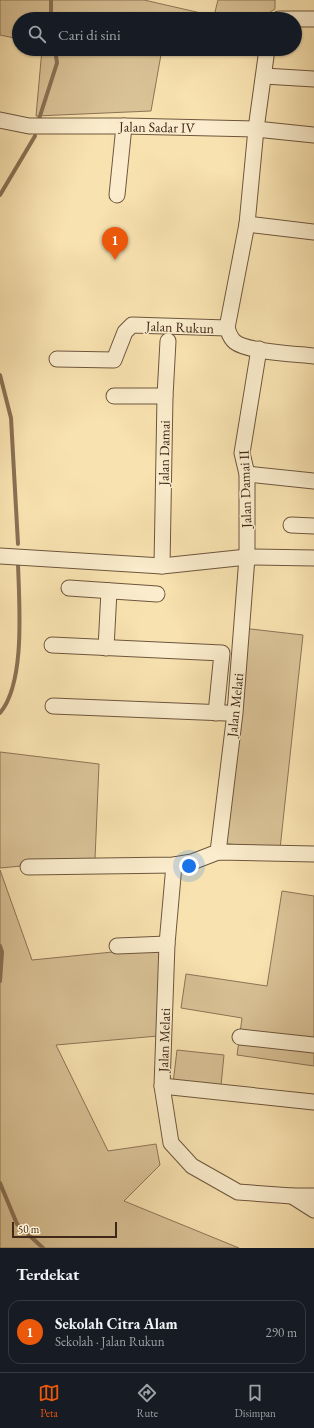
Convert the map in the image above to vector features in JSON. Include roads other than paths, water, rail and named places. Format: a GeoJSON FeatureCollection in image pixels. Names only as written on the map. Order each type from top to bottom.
{"type":"FeatureCollection","features":[{"type":"Feature","properties":{"kind":"street"},"geometry":{"type":"LineString","coordinates":[[302,19],[314,19]]}},
{"type":"Feature","properties":{"kind":"street"},"geometry":{"type":"LineString","coordinates":[[227,328],[247,224],[256,129],[266,56]]}},
{"type":"Feature","properties":{"kind":"street"},"geometry":{"type":"LineString","coordinates":[[264,76],[314,79]]}},
{"type":"Feature","properties":{"kind":"street","name":"Jalan Sadar IV"},"geometry":{"type":"LineString","coordinates":[[0,120],[29,126],[124,126],[256,129],[314,135]]}},
{"type":"Feature","properties":{"kind":"street"},"geometry":{"type":"LineString","coordinates":[[117,195],[124,126]]}},
{"type":"Feature","properties":{"kind":"street"},"geometry":{"type":"LineString","coordinates":[[247,224],[314,232]]}},
{"type":"Feature","properties":{"kind":"street","name":"Jalan Rukun"},"geometry":{"type":"LineString","coordinates":[[57,359],[114,360],[125,332],[132,325],[227,328],[230,336],[236,342],[259,349],[314,356]]}},
{"type":"Feature","properties":{"kind":"street","name":"Jalan Damai"},"geometry":{"type":"LineString","coordinates":[[162,566],[165,396],[168,341]]}},
{"type":"Feature","properties":{"kind":"street","name":"Jalan Damai II"},"geometry":{"type":"LineString","coordinates":[[247,557],[247,474],[242,453],[259,349]]}},
{"type":"Feature","properties":{"kind":"street"},"geometry":{"type":"LineString","coordinates":[[114,396],[165,396]]}},
{"type":"Feature","properties":{"kind":"street"},"geometry":{"type":"LineString","coordinates":[[247,474],[314,481]]}},
{"type":"Feature","properties":{"kind":"street"},"geometry":{"type":"LineString","coordinates":[[292,525],[314,526]]}},
{"type":"Feature","properties":{"kind":"street"},"geometry":{"type":"LineString","coordinates":[[0,556],[162,566],[247,557],[314,558]]}},
{"type":"Feature","properties":{"kind":"street","name":"Jalan Melati"},"geometry":{"type":"LineString","coordinates":[[218,852],[235,713],[247,557]]}},
{"type":"Feature","properties":{"kind":"street"},"geometry":{"type":"LineString","coordinates":[[69,588],[157,594]]}},
{"type":"Feature","properties":{"kind":"street"},"geometry":{"type":"LineString","coordinates":[[106,648],[109,591]]}},
{"type":"Feature","properties":{"kind":"street"},"geometry":{"type":"LineString","coordinates":[[52,645],[222,653],[216,713]]}},
{"type":"Feature","properties":{"kind":"street"},"geometry":{"type":"LineString","coordinates":[[53,706],[235,713]]}},
{"type":"Feature","properties":{"kind":"street"},"geometry":{"type":"LineString","coordinates":[[28,867],[174,865],[192,862],[218,852],[314,854]]}},
{"type":"Feature","properties":{"kind":"street","name":"Jalan Melati"},"geometry":{"type":"LineString","coordinates":[[174,865],[167,944],[162,1086],[314,1102]]}},
{"type":"Feature","properties":{"kind":"street"},"geometry":{"type":"LineString","coordinates":[[117,946],[167,944]]}},
{"type":"Feature","properties":{"kind":"street"},"geometry":{"type":"LineString","coordinates":[[240,1037],[314,1045]]}},
{"type":"Feature","properties":{"kind":"street"},"geometry":{"type":"LineString","coordinates":[[162,1086],[171,1143],[192,1166],[238,1192],[314,1196]]}},
{"type":"Feature","properties":{"kind":"street"},"geometry":{"type":"LineString","coordinates":[[292,1196],[314,1210]]}},
{"type":"Feature","properties":{"kind":"waterway"},"geometry":{"type":"LineString","coordinates":[[51,0],[51,12]]}},
{"type":"Feature","properties":{"kind":"waterway"},"geometry":{"type":"LineString","coordinates":[[39,119],[57,63],[56,56]]}},
{"type":"Feature","properties":{"kind":"waterway"},"geometry":{"type":"LineString","coordinates":[[0,195],[35,136]]}},
{"type":"Feature","properties":{"kind":"waterway"},"geometry":{"type":"LineString","coordinates":[[0,375],[11,418],[18,544]]}},
{"type":"Feature","properties":{"kind":"waterway"},"geometry":{"type":"LineString","coordinates":[[0,713],[8,699],[14,682],[17,662],[20,620],[18,563]]}},
{"type":"Feature","properties":{"kind":"waterway"},"geometry":{"type":"LineString","coordinates":[[0,946],[2,952],[0,981]]}},
{"type":"Feature","properties":{"kind":"waterway"},"geometry":{"type":"LineString","coordinates":[[0,1183],[17,1224],[43,1248]]}},
{"type":"Feature","properties":{"kind":"place","name":"Sekolah Citra Alam"},"geometry":{"type":"Point","coordinates":[115,260]}}]}
